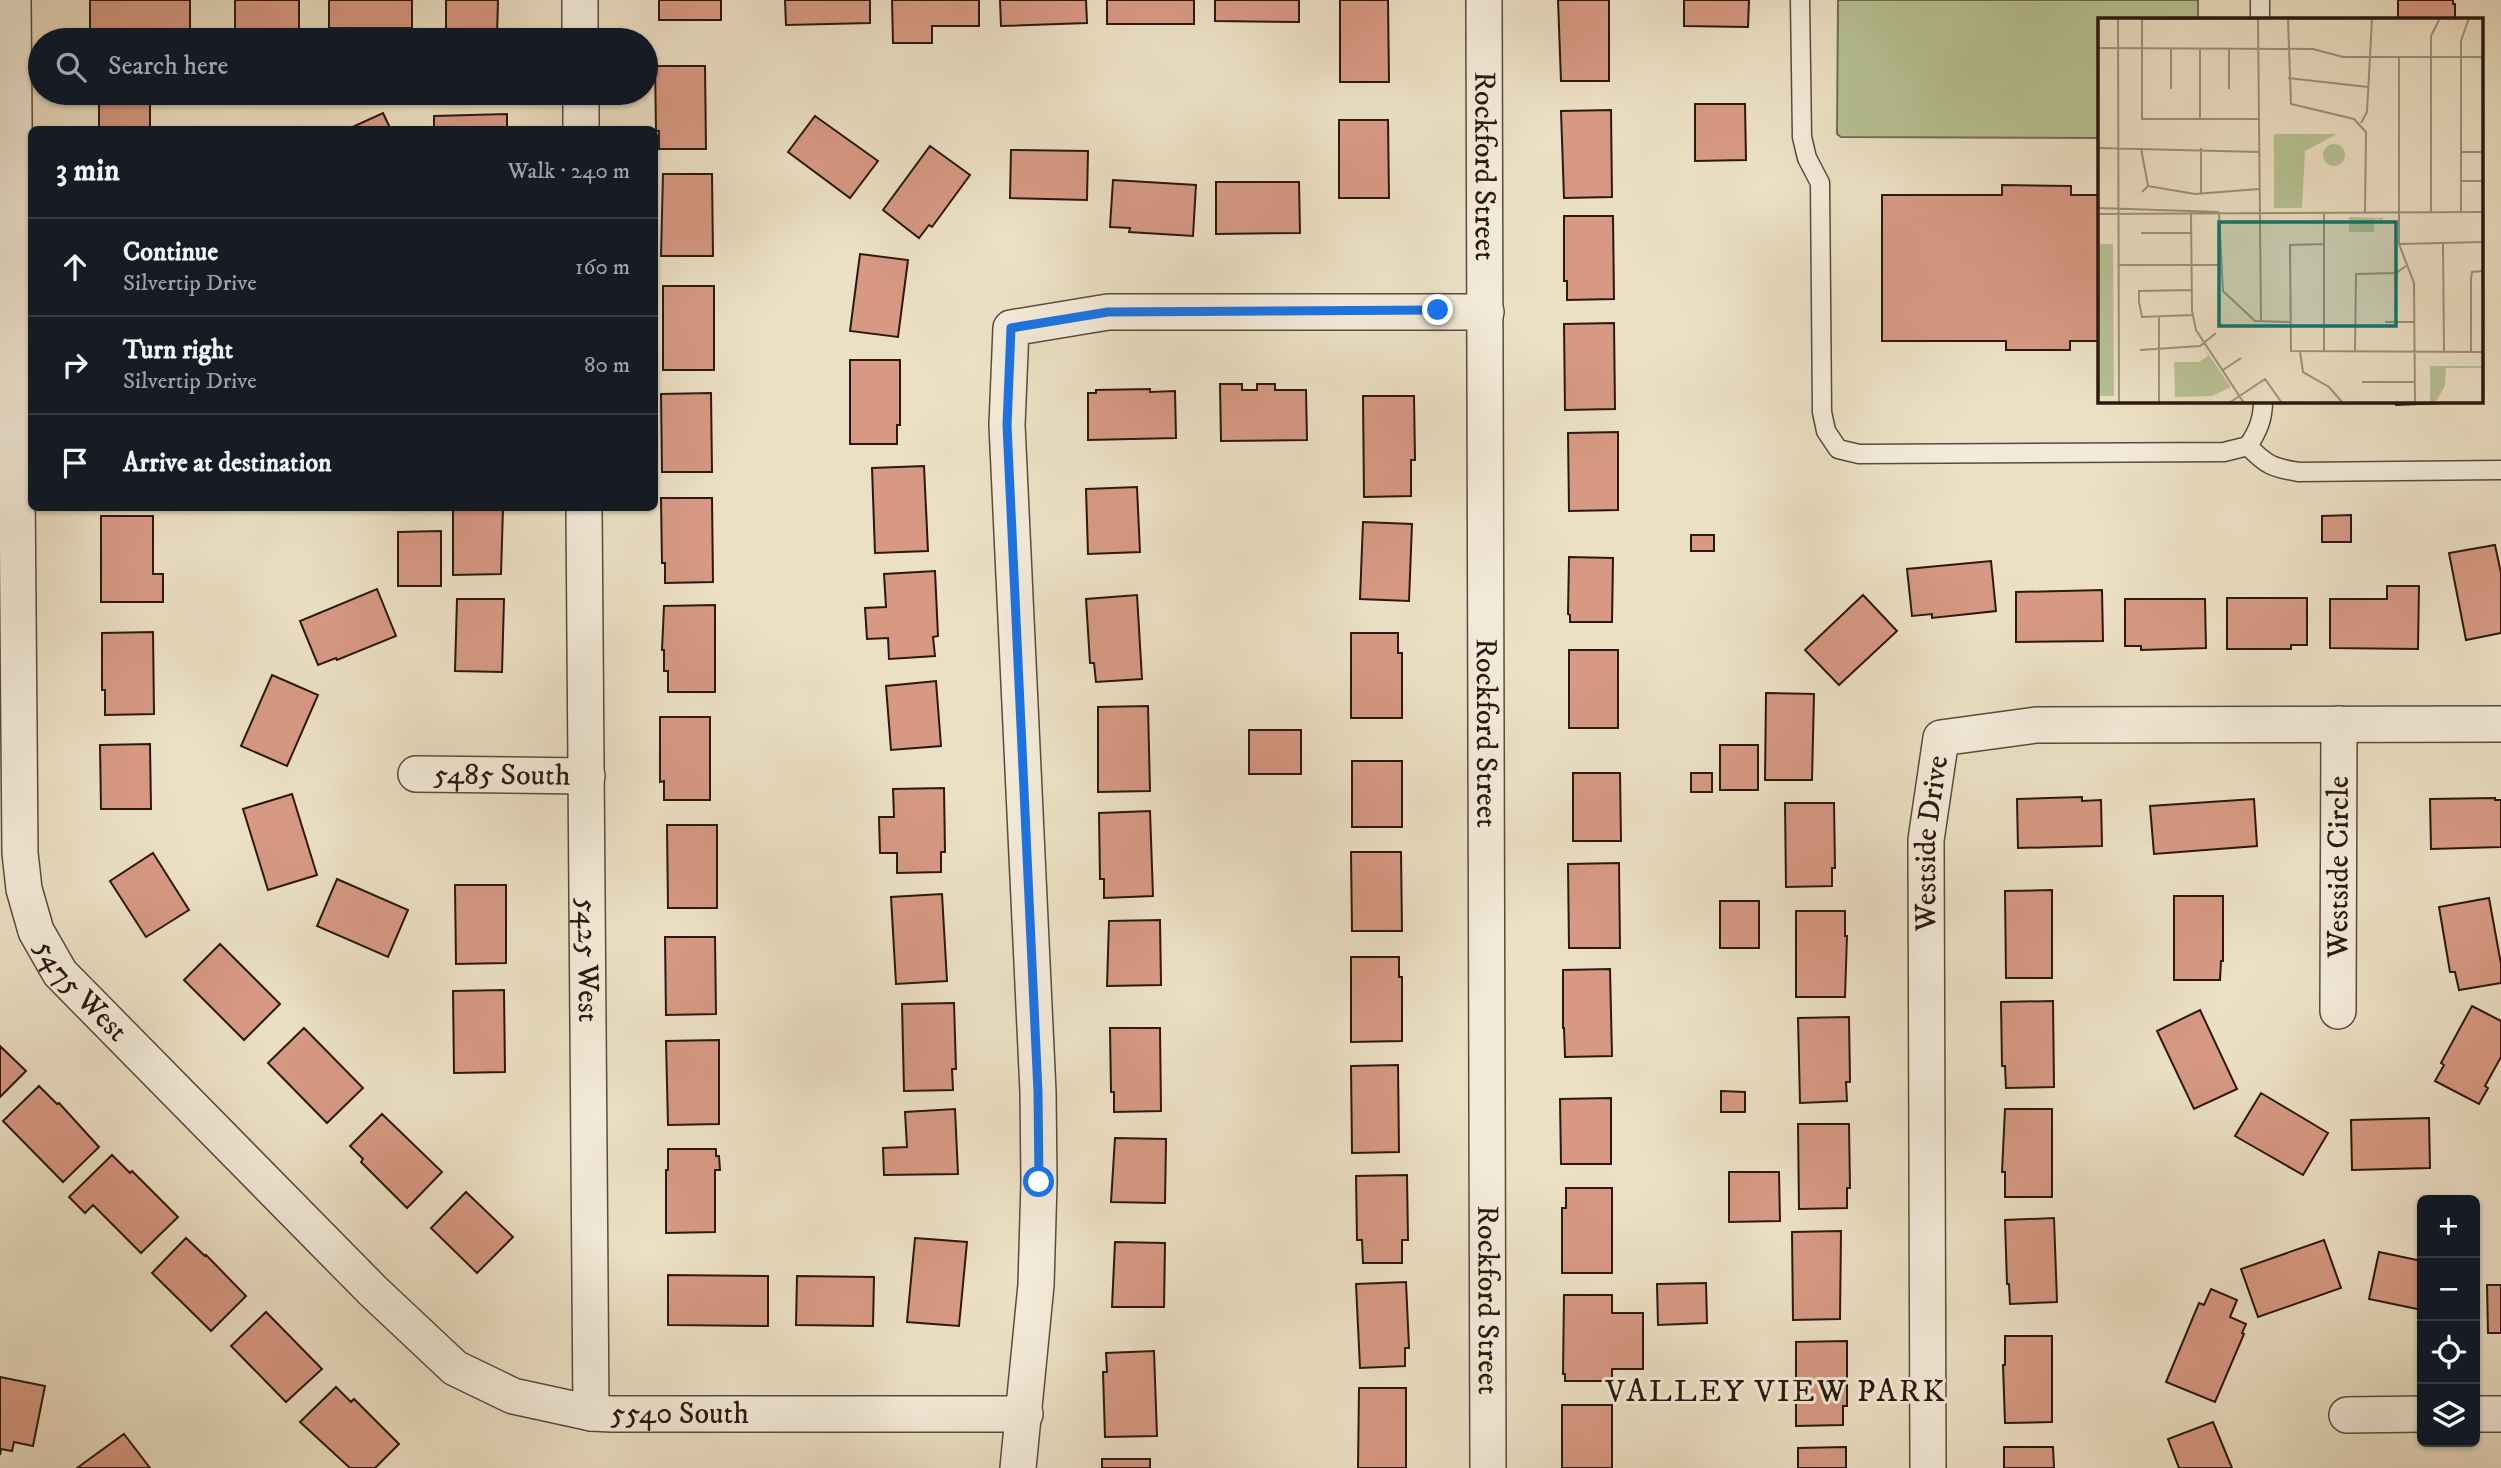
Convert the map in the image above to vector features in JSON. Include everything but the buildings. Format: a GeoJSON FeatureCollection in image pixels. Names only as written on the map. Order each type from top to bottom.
{"type":"FeatureCollection","features":[{"type":"Feature","properties":{"kind":"street","name":"5475 West"},"geometry":{"type":"LineString","coordinates":[[13,0],[9,607],[24,889],[36,931],[60,973],[373,1292]]}},
{"type":"Feature","properties":{"kind":"street"},"geometry":{"type":"LineString","coordinates":[[580,0],[580,28]]}},
{"type":"Feature","properties":{"kind":"street","name":"Rockford Street"},"geometry":{"type":"LineString","coordinates":[[1484,0],[1488,1468]]}},
{"type":"Feature","properties":{"kind":"street"},"geometry":{"type":"LineString","coordinates":[[581,105],[581,126]]}},
{"type":"Feature","properties":{"kind":"street"},"geometry":{"type":"LineString","coordinates":[[1018,1468],[1036,1285],[1038,1105],[1007,425],[1011,328],[1108,312],[1486,312]]}},
{"type":"Feature","properties":{"kind":"street","name":"5425 West"},"geometry":{"type":"LineString","coordinates":[[584,511],[591,1413]]}},
{"type":"Feature","properties":{"kind":"street","name":"Westside Circle"},"geometry":{"type":"LineString","coordinates":[[2338,1011],[2339,724]]}},
{"type":"Feature","properties":{"kind":"street","name":"Westside Drive"},"geometry":{"type":"LineString","coordinates":[[1928,1468],[1926,840],[1941,738],[2036,725],[2501,724]]}},
{"type":"Feature","properties":{"kind":"street","name":"5485 South"},"geometry":{"type":"LineString","coordinates":[[416,774],[587,776]]}},
{"type":"Feature","properties":{"kind":"street","name":"5540 South"},"geometry":{"type":"LineString","coordinates":[[373,1292],[455,1368],[513,1396],[591,1413],[1025,1414]]}},
{"type":"Feature","properties":{"kind":"street"},"geometry":{"type":"LineString","coordinates":[[2480,1414],[2501,1414]]}},
{"type":"Feature","properties":{"kind":"street"},"geometry":{"type":"LineString","coordinates":[[2347,1415],[2417,1415]]}},
{"type":"Feature","properties":{"kind":"lane"},"geometry":{"type":"LineString","coordinates":[[1800,0],[1802,137],[1807,159],[1820,183],[1822,412],[1826,431],[1838,449],[1859,454],[2224,452],[2248,446],[2258,432],[2263,402]]}},
{"type":"Feature","properties":{"kind":"lane"},"geometry":{"type":"LineString","coordinates":[[2260,0],[2260,18]]}},
{"type":"Feature","properties":{"kind":"lane"},"geometry":{"type":"LineString","coordinates":[[2248,446],[2262,461],[2275,469],[2299,472],[2501,470]]}},
{"type":"Feature","properties":{"kind":"green space"},"geometry":{"type":"Polygon","coordinates":[[[1838,0],[2198,0],[2198,18],[2098,18],[2098,138],[1841,137],[1837,134],[1838,0]]]}},
{"type":"Feature","properties":{"kind":"district","name":"VALLEY VIEW PARK"},"geometry":{"type":"Point","coordinates":[1776,1392]}},
{"type":"Feature","properties":{"kind":"route"},"geometry":{"type":"LineString","coordinates":[[1039,1182],[1038,1092],[1007,425],[1011,328],[1108,312],[1438,310]]}}]}
